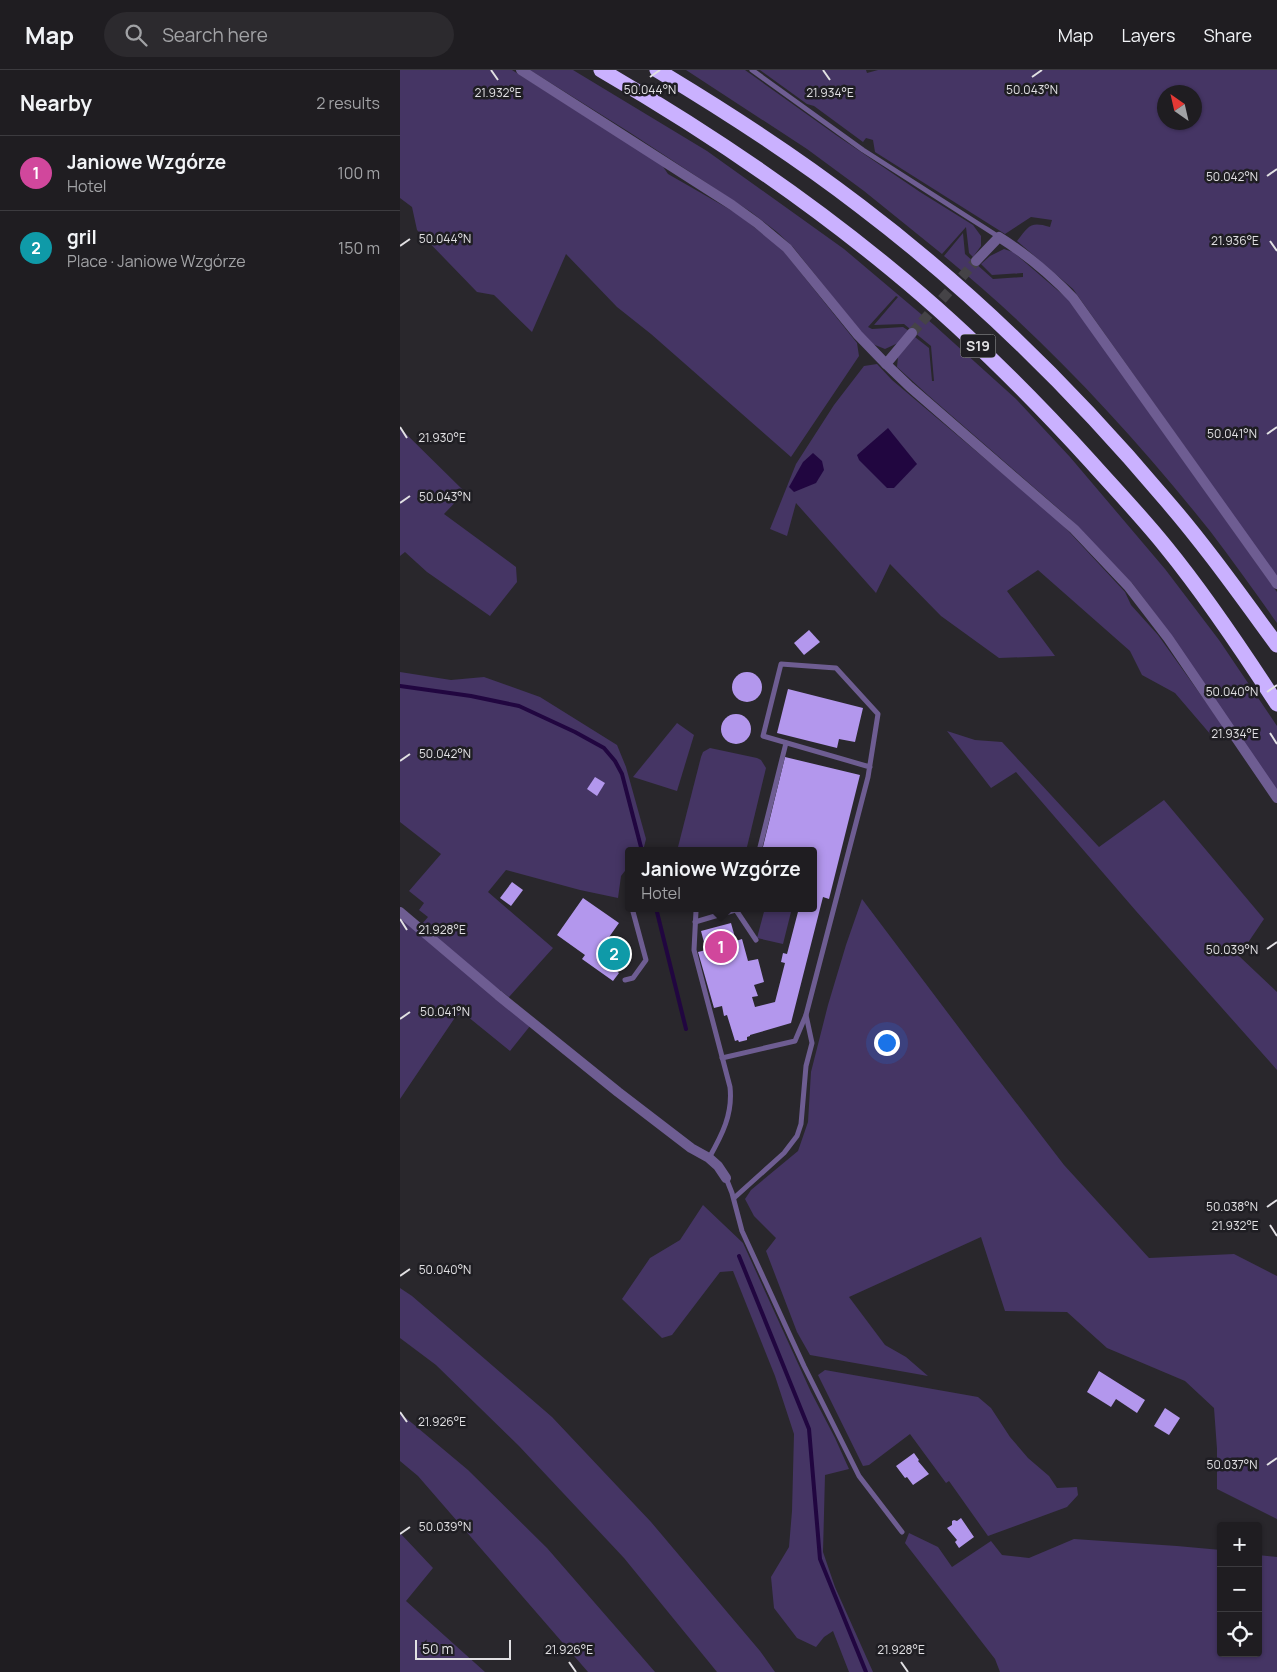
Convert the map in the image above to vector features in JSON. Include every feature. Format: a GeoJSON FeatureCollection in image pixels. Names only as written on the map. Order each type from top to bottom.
{"type":"FeatureCollection","features":[{"type":"Feature","properties":{"kind":"highway","name":"S19"},"geometry":{"type":"LineString","coordinates":[[601,70],[730,150],[806,204],[891,269],[1006,373],[1062,430],[1165,546],[1210,606],[1277,704]]}},
{"type":"Feature","properties":{"kind":"highway","name":"S19"},"geometry":{"type":"LineString","coordinates":[[657,70],[724,110],[839,190],[906,243],[1009,332],[1112,439],[1166,499],[1277,645]]}},
{"type":"Feature","properties":{"kind":"street"},"geometry":{"type":"LineString","coordinates":[[521,70],[732,204],[787,248],[858,335],[886,364],[1074,529],[1128,586],[1168,638],[1277,798]]}},
{"type":"Feature","properties":{"kind":"street"},"geometry":{"type":"LineString","coordinates":[[976,262],[999,236],[1057,282],[1073,298],[1277,584]]}},
{"type":"Feature","properties":{"kind":"street"},"geometry":{"type":"LineString","coordinates":[[886,364],[912,333]]}},
{"type":"Feature","properties":{"kind":"street"},"geometry":{"type":"LineString","coordinates":[[400,912],[491,990],[618,1092],[690,1148],[709,1158],[718,1166],[726,1178]]}},
{"type":"Feature","properties":{"kind":"lane"},"geometry":{"type":"LineString","coordinates":[[752,70],[863,150],[999,236]]}},
{"type":"Feature","properties":{"kind":"lane"},"geometry":{"type":"LineString","coordinates":[[722,1058],[795,1041],[806,1015],[870,767],[878,714],[836,668],[781,664],[762,736],[870,767]]}},
{"type":"Feature","properties":{"kind":"lane"},"geometry":{"type":"LineString","coordinates":[[760,847],[786,743]]}},
{"type":"Feature","properties":{"kind":"lane"},"geometry":{"type":"LineString","coordinates":[[625,980],[633,978],[646,960],[633,912]]}},
{"type":"Feature","properties":{"kind":"lane"},"geometry":{"type":"LineString","coordinates":[[696,912],[694,950],[731,1101],[724,1127],[709,1158]]}},
{"type":"Feature","properties":{"kind":"lane"},"geometry":{"type":"LineString","coordinates":[[695,922],[729,912]]}},
{"type":"Feature","properties":{"kind":"lane"},"geometry":{"type":"LineString","coordinates":[[737,912],[756,940]]}},
{"type":"Feature","properties":{"kind":"lane"},"geometry":{"type":"LineString","coordinates":[[734,1198],[784,1154],[797,1136],[801,1124],[806,1066],[812,1044],[806,1015]]}},
{"type":"Feature","properties":{"kind":"lane"},"geometry":{"type":"LineString","coordinates":[[726,1178],[734,1198],[742,1231],[804,1366],[859,1476],[902,1532]]}},
{"type":"Feature","properties":{"kind":"shaded area"},"geometry":{"type":"Polygon","coordinates":[[[400,70],[512,70],[662,165],[668,174],[736,213],[781,248],[857,343],[859,356],[791,457],[651,334],[617,307],[566,254],[532,332],[494,295],[477,292],[417,230],[412,207],[400,198],[400,70]]]}},
{"type":"Feature","properties":{"kind":"shaded area"},"geometry":{"type":"Polygon","coordinates":[[[530,70],[573,70],[707,151],[844,249],[934,325],[1016,399],[1070,457],[1165,569],[1219,640],[1277,726],[1277,793],[1171,635],[1132,583],[1068,517],[897,367],[898,357],[915,337],[929,348],[932,381],[934,381],[931,346],[904,324],[874,325],[898,297],[896,296],[868,327],[872,329],[903,327],[909,331],[898,343],[885,349],[870,343],[793,247],[777,232],[751,212],[530,70]]]}},
{"type":"Feature","properties":{"kind":"shaded area"},"geometry":{"type":"Polygon","coordinates":[[[686,70],[745,70],[836,135],[920,192],[973,225],[981,236],[981,246],[973,257],[969,253],[966,227],[942,254],[864,191],[807,149],[686,70]]]}},
{"type":"Feature","properties":{"kind":"shaded area"},"geometry":{"type":"Polygon","coordinates":[[[760,70],[866,70],[867,73],[878,70],[1277,70],[1277,577],[1073,289],[1017,241],[1030,226],[1050,227],[1052,220],[1031,217],[1005,234],[875,152],[873,140],[866,138],[863,142],[814,106],[807,104],[760,70]]]}},
{"type":"Feature","properties":{"kind":"shaded area"},"geometry":{"type":"Polygon","coordinates":[[[963,233],[965,254],[993,279],[1023,277],[1023,273],[992,275],[981,264],[990,256],[1004,249],[1013,252],[1069,300],[1277,592],[1277,623],[1210,531],[1117,422],[1084,386],[1016,319],[944,256],[963,233]]]}},
{"type":"Feature","properties":{"kind":"shaded area"},"geometry":{"type":"Polygon","coordinates":[[[877,364],[892,380],[1060,522],[1125,592],[1131,605],[1158,635],[1223,726],[1211,735],[1175,693],[1142,675],[1130,651],[1038,570],[1007,591],[1055,656],[999,658],[941,616],[890,564],[876,593],[796,503],[787,536],[770,529],[796,464],[834,405],[864,366],[877,364]]]}},
{"type":"Feature","properties":{"kind":"shaded area"},"geometry":{"type":"Polygon","coordinates":[[[400,428],[465,492],[444,514],[516,567],[517,582],[490,616],[427,572],[405,552],[400,556],[400,428]]]}},
{"type":"Feature","properties":{"kind":"shaded area"},"geometry":{"type":"Polygon","coordinates":[[[888,428],[917,464],[894,488],[887,488],[859,460],[857,455],[888,428]]]}},
{"type":"Feature","properties":{"kind":"shaded area"},"geometry":{"type":"Polygon","coordinates":[[[813,453],[822,461],[824,470],[816,483],[794,492],[789,487],[803,462],[813,453]]]}},
{"type":"Feature","properties":{"kind":"shaded area"},"geometry":{"type":"Polygon","coordinates":[[[400,672],[451,680],[484,677],[540,697],[617,745],[626,767],[646,839],[644,847],[625,847],[625,871],[621,876],[618,898],[506,870],[488,892],[553,948],[509,997],[460,960],[422,924],[428,917],[419,910],[424,903],[409,891],[441,854],[400,822],[400,672]]]}},
{"type":"Feature","properties":{"kind":"shaded area"},"geometry":{"type":"Polygon","coordinates":[[[677,723],[694,735],[677,791],[633,777],[677,723]]]}},
{"type":"Feature","properties":{"kind":"shaded area"},"geometry":{"type":"Polygon","coordinates":[[[947,731],[975,740],[1002,742],[1099,847],[1164,800],[1264,919],[1239,956],[1277,992],[1277,1070],[1016,772],[991,788],[947,731]]]}},
{"type":"Feature","properties":{"kind":"shaded area"},"geometry":{"type":"Polygon","coordinates":[[[710,748],[757,758],[761,760],[766,768],[747,847],[678,847],[703,752],[710,748]]]}},
{"type":"Feature","properties":{"kind":"shaded area"},"geometry":{"type":"Polygon","coordinates":[[[862,899],[1064,1165],[1149,1258],[1234,1254],[1277,1276],[1277,1519],[1217,1489],[1214,1408],[1185,1381],[1107,1348],[1067,1312],[1005,1311],[981,1237],[849,1297],[885,1345],[906,1357],[928,1376],[810,1355],[797,1332],[766,1251],[776,1238],[754,1216],[745,1199],[751,1190],[798,1151],[808,1122],[811,1072],[828,1005],[862,899]]]}},
{"type":"Feature","properties":{"kind":"shaded area"},"geometry":{"type":"Polygon","coordinates":[[[764,912],[791,912],[783,944],[757,938],[764,912]]]}},
{"type":"Feature","properties":{"kind":"shaded area"},"geometry":{"type":"Polygon","coordinates":[[[400,917],[530,1026],[510,1051],[462,1012],[454,1019],[400,1099],[400,917]]]}},
{"type":"Feature","properties":{"kind":"shaded area"},"geometry":{"type":"Polygon","coordinates":[[[703,1205],[743,1243],[811,1392],[849,1469],[825,1475],[823,1552],[835,1587],[873,1672],[849,1672],[833,1631],[824,1637],[816,1647],[797,1638],[774,1608],[771,1577],[789,1547],[794,1434],[775,1376],[733,1271],[720,1272],[672,1335],[662,1338],[622,1299],[650,1258],[680,1240],[703,1205]]]}},
{"type":"Feature","properties":{"kind":"shaded area"},"geometry":{"type":"Polygon","coordinates":[[[400,1288],[412,1296],[552,1417],[651,1522],[760,1651],[775,1672],[717,1672],[624,1558],[519,1446],[436,1365],[400,1338],[400,1288]]]}},
{"type":"Feature","properties":{"kind":"shaded area"},"geometry":{"type":"Polygon","coordinates":[[[825,1370],[978,1397],[991,1408],[1010,1437],[1028,1458],[1049,1476],[1057,1488],[1077,1487],[1078,1495],[1067,1507],[988,1536],[949,1481],[946,1483],[910,1434],[869,1465],[863,1466],[818,1375],[825,1370]]]}},
{"type":"Feature","properties":{"kind":"shaded area"},"geometry":{"type":"Polygon","coordinates":[[[400,1413],[468,1470],[547,1548],[655,1672],[588,1672],[418,1476],[400,1461],[400,1413]]]}},
{"type":"Feature","properties":{"kind":"shaded area"},"geometry":{"type":"Polygon","coordinates":[[[400,1533],[433,1568],[406,1601],[485,1672],[400,1672],[400,1533]]]}},
{"type":"Feature","properties":{"kind":"shaded area"},"geometry":{"type":"Polygon","coordinates":[[[909,1533],[938,1547],[952,1567],[991,1541],[1002,1555],[1029,1558],[1074,1539],[1217,1550],[1217,1657],[1262,1657],[1262,1555],[1277,1557],[1277,1672],[1000,1672],[995,1659],[905,1543],[909,1533]]]}},
{"type":"Feature","properties":{"kind":"building"},"geometry":{"type":"Polygon","coordinates":[[[809,630],[820,642],[804,655],[794,643],[809,630]]]}},
{"type":"Feature","properties":{"kind":"building"},"geometry":{"type":"Polygon","coordinates":[[[747,672],[758,676],[762,687],[758,698],[747,702],[736,698],[732,687],[736,676],[747,672]]]}},
{"type":"Feature","properties":{"kind":"building"},"geometry":{"type":"Polygon","coordinates":[[[788,689],[863,708],[855,742],[839,739],[837,748],[777,733],[788,689]]]}},
{"type":"Feature","properties":{"kind":"building"},"geometry":{"type":"Polygon","coordinates":[[[736,714],[747,718],[751,729],[747,740],[736,744],[725,740],[721,729],[725,718],[736,714]]]}},
{"type":"Feature","properties":{"kind":"building"},"geometry":{"type":"Polygon","coordinates":[[[785,757],[860,775],[829,899],[823,897],[791,1023],[750,1035],[747,1037],[747,1040],[739,1042],[738,1040],[735,1041],[727,1015],[724,1016],[722,1006],[714,1008],[698,952],[706,950],[701,931],[731,923],[736,941],[742,939],[748,961],[758,959],[764,982],[754,985],[758,996],[752,997],[755,1007],[775,1002],[785,963],[781,962],[783,953],[787,954],[798,912],[817,912],[817,847],[763,847],[785,757]]]}},
{"type":"Feature","properties":{"kind":"building"},"geometry":{"type":"Polygon","coordinates":[[[595,777],[605,783],[597,796],[587,789],[595,777]]]}},
{"type":"Feature","properties":{"kind":"building"},"geometry":{"type":"Polygon","coordinates":[[[512,882],[523,890],[511,906],[500,898],[512,882]]]}},
{"type":"Feature","properties":{"kind":"building"},"geometry":{"type":"Polygon","coordinates":[[[583,898],[619,923],[607,940],[612,944],[615,942],[625,949],[624,961],[613,968],[619,973],[613,981],[582,959],[585,955],[557,935],[583,898]]]}},
{"type":"Feature","properties":{"kind":"building"},"geometry":{"type":"Polygon","coordinates":[[[1099,1371],[1145,1400],[1137,1413],[1116,1399],[1111,1407],[1087,1392],[1099,1371]]]}},
{"type":"Feature","properties":{"kind":"building"},"geometry":{"type":"Polygon","coordinates":[[[1165,1408],[1180,1418],[1169,1435],[1154,1426],[1165,1408]]]}},
{"type":"Feature","properties":{"kind":"building"},"geometry":{"type":"Polygon","coordinates":[[[914,1453],[929,1474],[913,1485],[896,1466],[914,1453]]]}},
{"type":"Feature","properties":{"kind":"building"},"geometry":{"type":"Polygon","coordinates":[[[961,1518],[974,1537],[959,1548],[955,1542],[957,1540],[947,1528],[952,1525],[952,1521],[957,1521],[961,1518]]]}},
{"type":"Feature","properties":{"kind":"waterway"},"geometry":{"type":"LineString","coordinates":[[400,686],[471,696],[519,706],[604,748],[615,761],[622,774],[641,847]]}},
{"type":"Feature","properties":{"kind":"waterway"},"geometry":{"type":"LineString","coordinates":[[657,912],[686,1029]]}},
{"type":"Feature","properties":{"kind":"waterway"},"geometry":{"type":"LineString","coordinates":[[739,1256],[809,1429],[820,1559],[866,1672]]}},
{"type":"Feature","properties":{"kind":"tunnel"},"geometry":{"type":"LineString","coordinates":[[912,333],[976,261]]}},
{"type":"Feature","properties":{"kind":"place","name":"Janiowe Wzgórze"},"geometry":{"type":"Point","coordinates":[721,947]}},
{"type":"Feature","properties":{"kind":"place","name":"gril"},"geometry":{"type":"Point","coordinates":[614,954]}}]}
